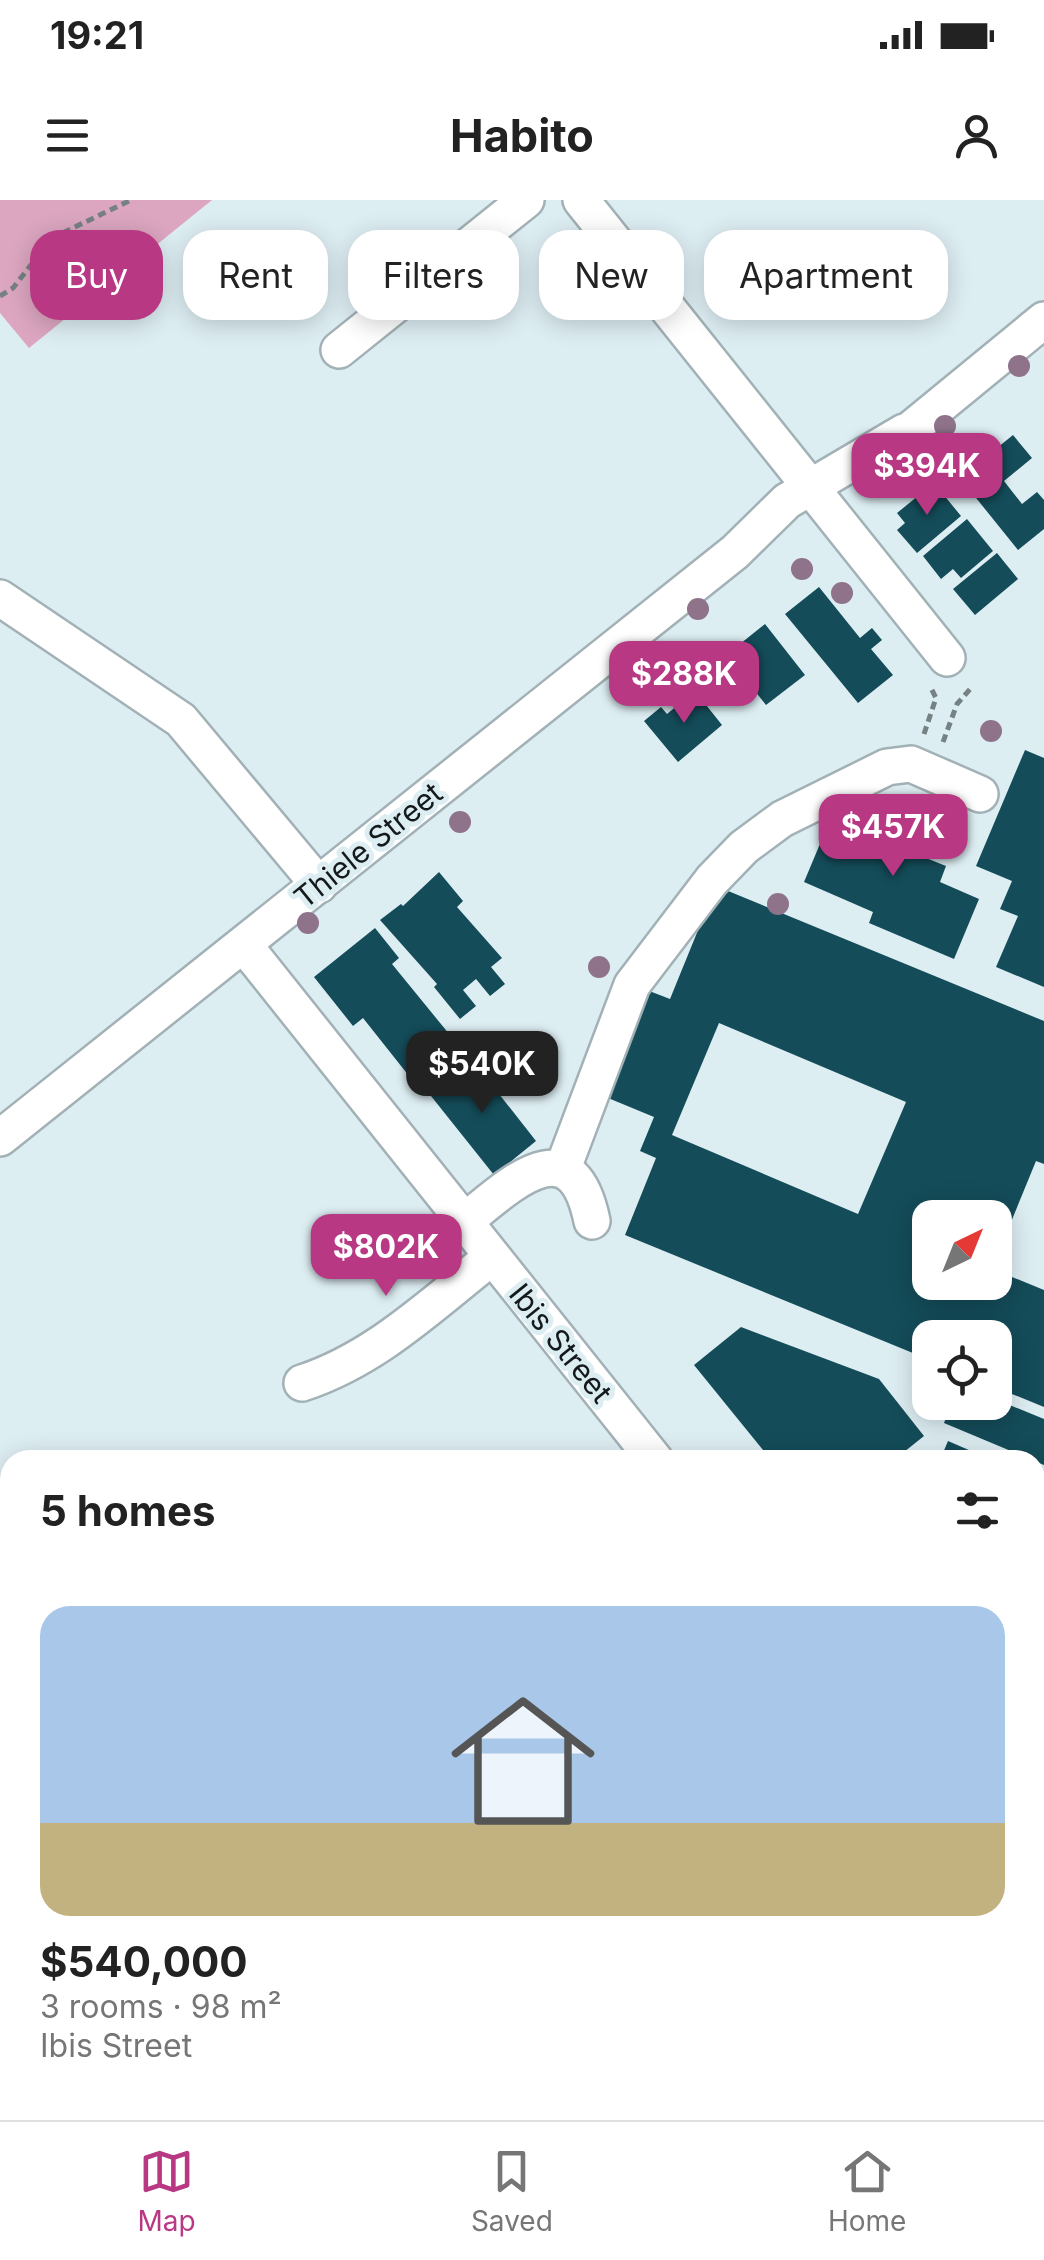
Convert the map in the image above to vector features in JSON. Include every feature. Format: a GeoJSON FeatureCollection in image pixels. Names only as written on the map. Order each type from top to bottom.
{"type":"FeatureCollection","features":[{"type":"Feature","properties":{"kind":"street"},"geometry":{"type":"LineString","coordinates":[[338,350],[526,200]]}},
{"type":"Feature","properties":{"kind":"street"},"geometry":{"type":"LineString","coordinates":[[581,200],[818,496],[935,667]]}},
{"type":"Feature","properties":{"kind":"street","name":"Thiele Street"},"geometry":{"type":"LineString","coordinates":[[6,1120],[244,945],[735,552],[787,500],[818,496],[1044,320]]}},
{"type":"Feature","properties":{"kind":"street"},"geometry":{"type":"LineString","coordinates":[[0,598],[181,720],[319,885]]}},
{"type":"Feature","properties":{"kind":"street"},"geometry":{"type":"LineString","coordinates":[[564,1168],[632,985],[712,880],[744,847],[782,820],[887,767],[911,764],[980,794]]}},
{"type":"Feature","properties":{"kind":"street","name":"Ibis Street"},"geometry":{"type":"LineString","coordinates":[[244,945],[647,1450]]}},
{"type":"Feature","properties":{"kind":"street"},"geometry":{"type":"LineString","coordinates":[[464,1222],[534,1171],[564,1168],[577,1178],[586,1193],[592,1221]]}},
{"type":"Feature","properties":{"kind":"street"},"geometry":{"type":"LineString","coordinates":[[302,1383],[340,1371],[376,1349],[492,1256]]}},
{"type":"Feature","properties":{"kind":"path"},"geometry":{"type":"LineString","coordinates":[[0,296],[13,288],[52,238],[132,200]]}},
{"type":"Feature","properties":{"kind":"path"},"geometry":{"type":"LineString","coordinates":[[930,720],[936,698],[935,667]]}},
{"type":"Feature","properties":{"kind":"path"},"geometry":{"type":"LineString","coordinates":[[952,719],[971,688]]}},
{"type":"Feature","properties":{"kind":"shaded area"},"geometry":{"type":"Polygon","coordinates":[[[0,200],[212,200],[163,240],[163,230],[30,230],[30,320],[64,320],[29,348],[0,313],[0,200]]]}},
{"type":"Feature","properties":{"kind":"building"},"geometry":{"type":"Polygon","coordinates":[[[1013,435],[1032,458],[1004,481],[1022,504],[1037,492],[1044,500],[1044,529],[1018,550],[960,478],[1013,435]]]}},
{"type":"Feature","properties":{"kind":"building"},"geometry":{"type":"Polygon","coordinates":[[[934,483],[961,516],[917,553],[897,530],[905,523],[897,513],[934,483]]]}},
{"type":"Feature","properties":{"kind":"building"},"geometry":{"type":"Polygon","coordinates":[[[967,519],[993,551],[961,578],[953,569],[941,579],[923,556],[967,519]]]}},
{"type":"Feature","properties":{"kind":"building"},"geometry":{"type":"Polygon","coordinates":[[[997,553],[1018,579],[975,615],[953,589],[997,553]]]}},
{"type":"Feature","properties":{"kind":"building"},"geometry":{"type":"Polygon","coordinates":[[[819,587],[860,638],[872,628],[882,640],[871,649],[893,675],[858,703],[785,614],[819,587]]]}},
{"type":"Feature","properties":{"kind":"building"},"geometry":{"type":"Polygon","coordinates":[[[765,624],[805,675],[766,705],[743,676],[752,669],[735,648],[765,624]]]}},
{"type":"Feature","properties":{"kind":"building"},"geometry":{"type":"Polygon","coordinates":[[[695,691],[722,725],[678,762],[644,721],[661,707],[667,714],[695,691]]]}},
{"type":"Feature","properties":{"kind":"building"},"geometry":{"type":"Polygon","coordinates":[[[1025,750],[1044,758],[1044,987],[996,967],[1018,916],[1000,909],[1012,881],[976,866],[1025,750]]]}},
{"type":"Feature","properties":{"kind":"building"},"geometry":{"type":"Polygon","coordinates":[[[860,801],[936,833],[926,858],[946,866],[940,882],[979,899],[954,959],[869,923],[873,912],[804,882],[830,820],[848,827],[860,801]]]}},
{"type":"Feature","properties":{"kind":"building"},"geometry":{"type":"Polygon","coordinates":[[[439,872],[463,901],[457,907],[502,958],[491,967],[505,984],[490,996],[476,979],[463,990],[476,1006],[460,1019],[434,987],[437,984],[380,920],[403,906],[439,872]]]}},
{"type":"Feature","properties":{"kind":"building"},"geometry":{"type":"Polygon","coordinates":[[[716,886],[1044,1021],[1044,1164],[1036,1161],[1012,1220],[1012,1200],[912,1200],[912,1300],[1012,1300],[1012,1277],[1044,1290],[1044,1407],[1012,1394],[1012,1320],[912,1320],[912,1353],[625,1235],[656,1158],[640,1151],[654,1117],[596,1093],[639,987],[670,999],[716,886]],[[719,1023],[672,1135],[858,1214],[906,1102],[719,1023]]]}},
{"type":"Feature","properties":{"kind":"building"},"geometry":{"type":"Polygon","coordinates":[[[375,928],[399,958],[392,964],[454,1040],[409,1076],[363,1018],[353,1026],[314,977],[375,928]]]}},
{"type":"Feature","properties":{"kind":"building"},"geometry":{"type":"Polygon","coordinates":[[[470,1057],[536,1141],[494,1175],[427,1091],[470,1057]]]}},
{"type":"Feature","properties":{"kind":"building"},"geometry":{"type":"Polygon","coordinates":[[[741,1327],[879,1379],[924,1436],[906,1450],[763,1450],[694,1365],[741,1327]]]}},
{"type":"Feature","properties":{"kind":"building"},"geometry":{"type":"Polygon","coordinates":[[[1012,1406],[1044,1419],[1044,1450],[1008,1450],[944,1423],[1012,1420],[1012,1406]]]}},
{"type":"Feature","properties":{"kind":"building"},"geometry":{"type":"Polygon","coordinates":[[[948,1441],[969,1450],[944,1450],[948,1441]]]}}]}
